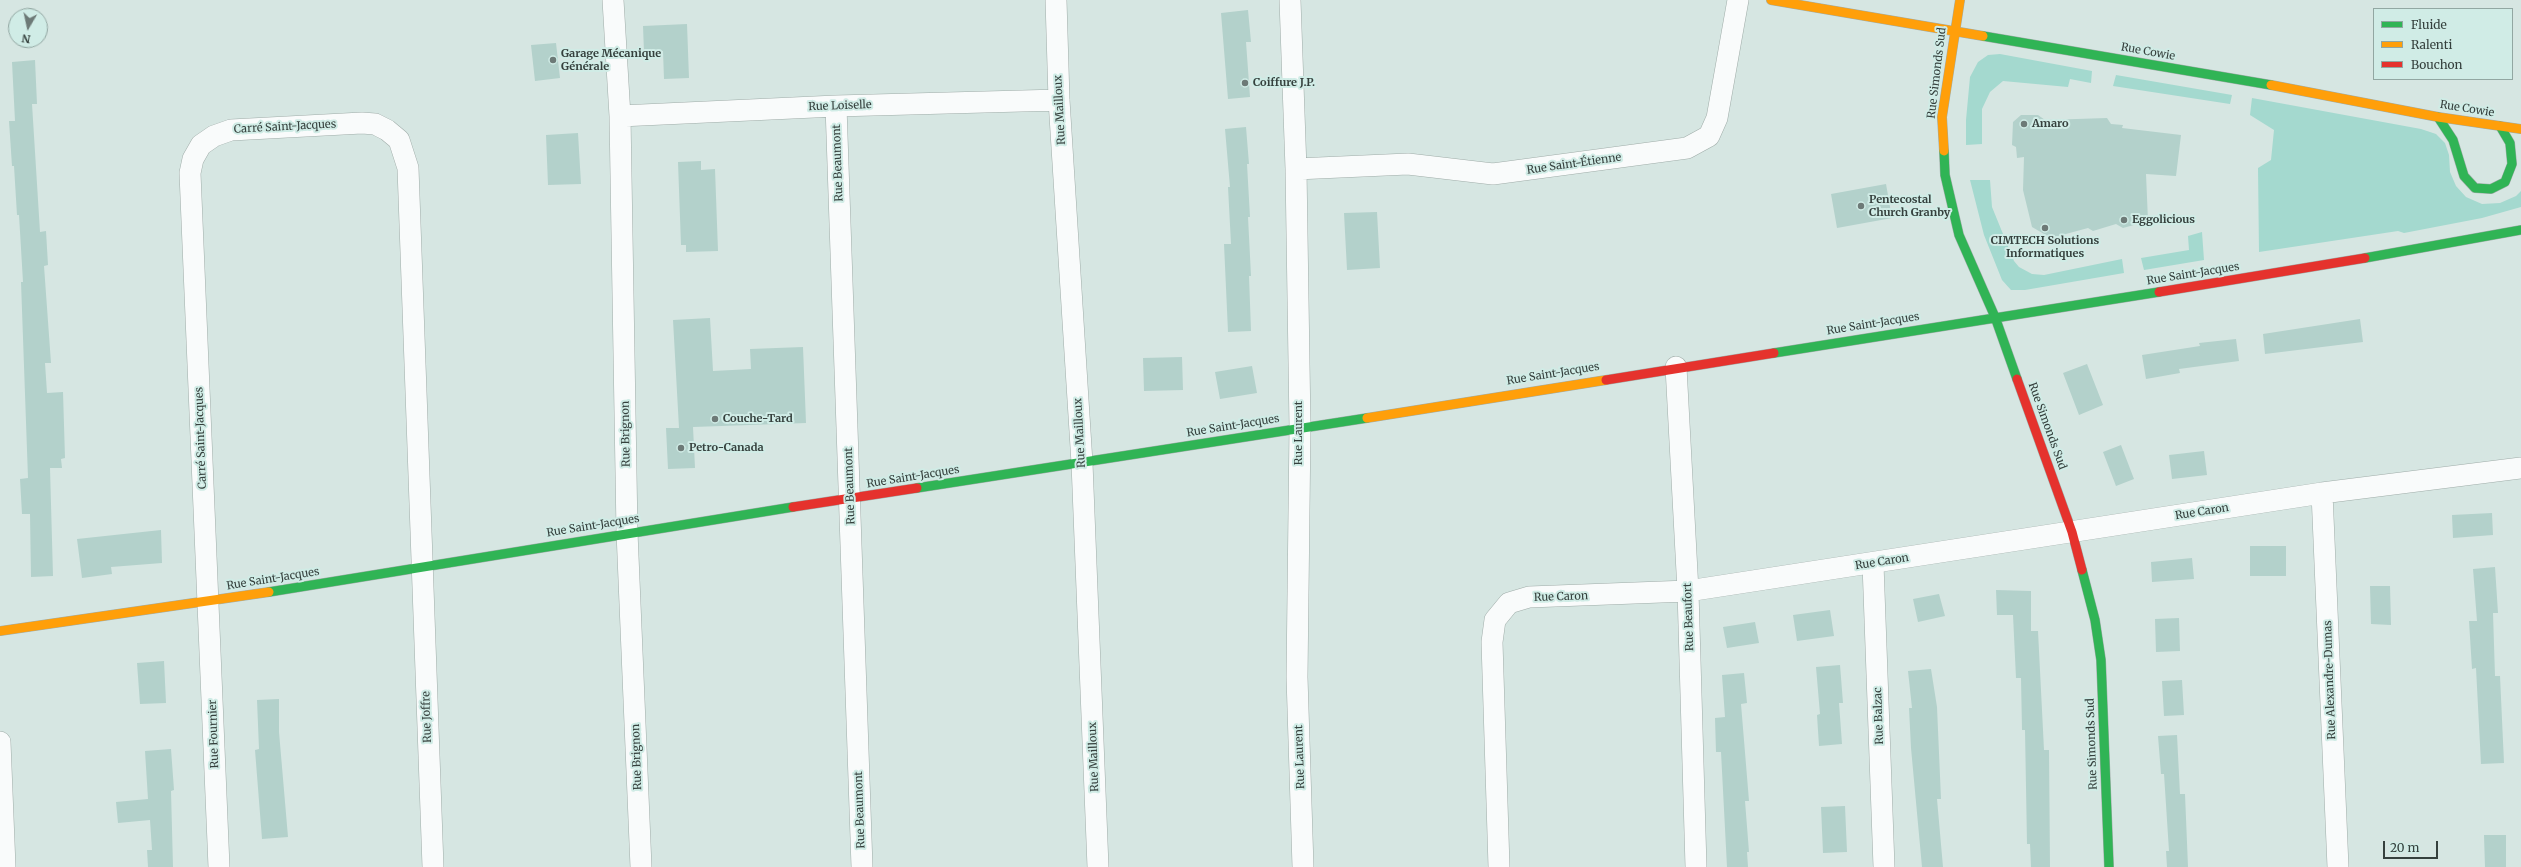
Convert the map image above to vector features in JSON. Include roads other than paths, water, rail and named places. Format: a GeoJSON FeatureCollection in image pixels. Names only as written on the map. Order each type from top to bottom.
{"type":"FeatureCollection","features":[{"type":"Feature","properties":{"kind":"main road","name":"Rue Cowie"},"geometry":{"type":"LineString","coordinates":[[1771,0],[2248,81],[2438,117],[2521,129]]}},
{"type":"Feature","properties":{"kind":"main road","name":"Rue Simonds Sud"},"geometry":{"type":"LineString","coordinates":[[1960,0],[1942,117],[1945,175],[1959,234],[1995,317],[2072,532],[2095,620],[2101,660],[2109,867]]}},
{"type":"Feature","properties":{"kind":"main road"},"geometry":{"type":"LineString","coordinates":[[2438,117],[2453,140],[2464,176],[2475,188],[2491,189],[2505,182],[2512,164],[2510,143],[2500,126]]}},
{"type":"Feature","properties":{"kind":"main road","name":"Rue Saint-Jacques"},"geometry":{"type":"LineString","coordinates":[[2469,241],[2521,221]]}},
{"type":"Feature","properties":{"kind":"main road","name":"Rue Saint-Jacques"},"geometry":{"type":"LineString","coordinates":[[0,631],[208,602],[627,532],[1082,463],[2469,241],[2521,230]]}},
{"type":"Feature","properties":{"kind":"street","name":"Rue Brignon"},"geometry":{"type":"LineString","coordinates":[[613,0],[620,116],[627,532],[641,867]]}},
{"type":"Feature","properties":{"kind":"street","name":"Rue Mailloux"},"geometry":{"type":"LineString","coordinates":[[1056,0],[1059,100],[1082,463],[1098,867]]}},
{"type":"Feature","properties":{"kind":"street","name":"Rue Laurent"},"geometry":{"type":"LineString","coordinates":[[1290,0],[1296,168],[1300,427],[1297,677],[1303,867]]}},
{"type":"Feature","properties":{"kind":"street","name":"Rue Saint-Étienne"},"geometry":{"type":"LineString","coordinates":[[1296,168],[1408,164],[1493,174],[1687,148],[1709,136],[1718,118],[1738,0]]}},
{"type":"Feature","properties":{"kind":"street","name":"Rue Loiselle"},"geometry":{"type":"LineString","coordinates":[[620,116],[836,106],[1059,100]]}},
{"type":"Feature","properties":{"kind":"street","name":"Rue Beaumont"},"geometry":{"type":"LineString","coordinates":[[836,106],[862,867]]}},
{"type":"Feature","properties":{"kind":"street","name":"Carré Saint-Jacques"},"geometry":{"type":"LineString","coordinates":[[208,602],[190,174],[193,159],[201,145],[214,136],[231,130],[362,123],[375,124],[387,130],[400,140],[408,168],[422,566]]}},
{"type":"Feature","properties":{"kind":"street","name":"Rue Beaufort"},"geometry":{"type":"LineString","coordinates":[[1676,367],[1688,591],[1696,867]]}},
{"type":"Feature","properties":{"kind":"street","name":"Rue Caron"},"geometry":{"type":"LineString","coordinates":[[1499,867],[1492,642],[1495,620],[1509,603],[1529,598],[1688,591],[1873,564],[2322,493],[2521,468]]}},
{"type":"Feature","properties":{"kind":"street","name":"Rue Alexandre-Dumas"},"geometry":{"type":"LineString","coordinates":[[2322,493],[2338,867]]}},
{"type":"Feature","properties":{"kind":"street","name":"Rue Balzac"},"geometry":{"type":"LineString","coordinates":[[1873,564],[1884,867]]}},
{"type":"Feature","properties":{"kind":"street","name":"Rue Joffre"},"geometry":{"type":"LineString","coordinates":[[422,566],[433,867]]}},
{"type":"Feature","properties":{"kind":"street","name":"Rue Fournier"},"geometry":{"type":"LineString","coordinates":[[208,602],[219,867]]}},
{"type":"Feature","properties":{"kind":"street"},"geometry":{"type":"LineString","coordinates":[[0,742],[5,867]]}},
{"type":"Feature","properties":{"kind":"place","name":"Garage Mécanique Générale"},"geometry":{"type":"Point","coordinates":[553,60]}},
{"type":"Feature","properties":{"kind":"place","name":"Coiffure J.P."},"geometry":{"type":"Point","coordinates":[1245,83]}},
{"type":"Feature","properties":{"kind":"place","name":"Amaro"},"geometry":{"type":"Point","coordinates":[2024,124]}},
{"type":"Feature","properties":{"kind":"place","name":"Pentecostal Church Granby"},"geometry":{"type":"Point","coordinates":[1861,206]}},
{"type":"Feature","properties":{"kind":"place","name":"Eggolicious"},"geometry":{"type":"Point","coordinates":[2124,220]}},
{"type":"Feature","properties":{"kind":"place","name":"CIMTECH Solutions Informatiques"},"geometry":{"type":"Point","coordinates":[2045,228]}},
{"type":"Feature","properties":{"kind":"place","name":"Couche-Tard"},"geometry":{"type":"Point","coordinates":[715,419]}},
{"type":"Feature","properties":{"kind":"place","name":"Petro-Canada"},"geometry":{"type":"Point","coordinates":[681,448]}}]}
